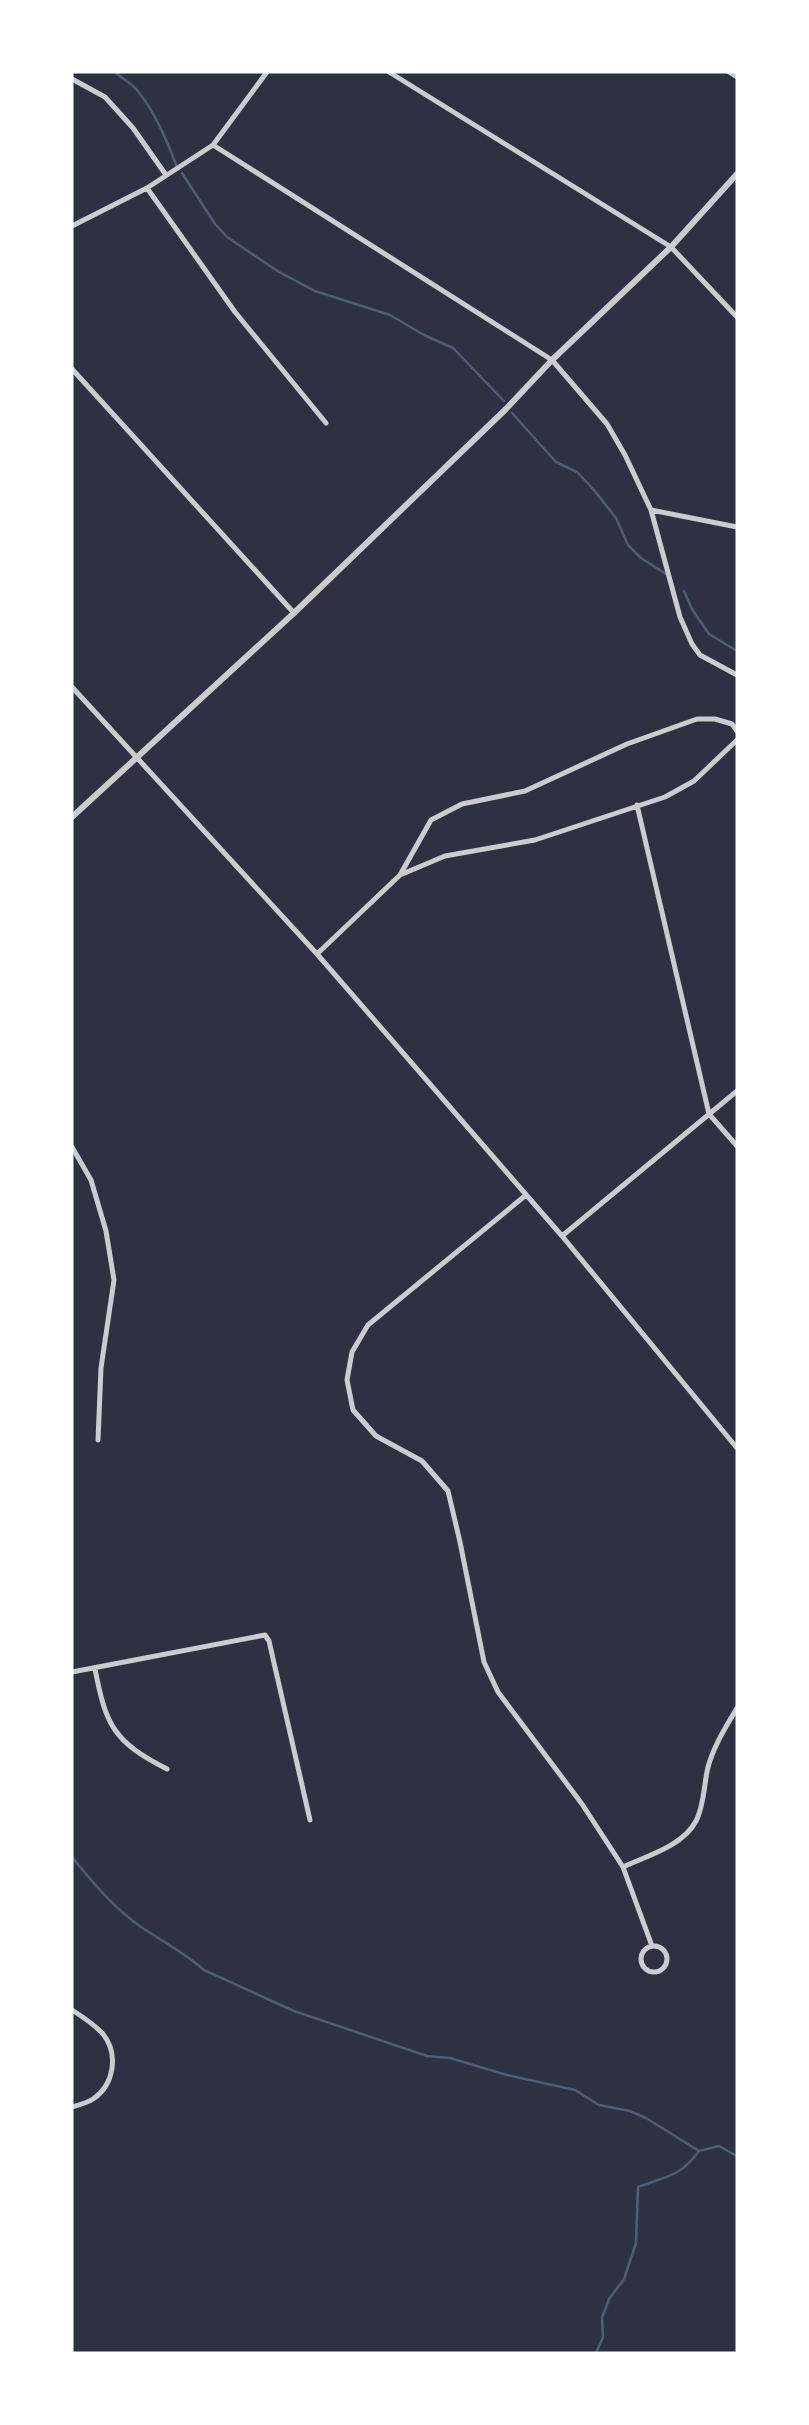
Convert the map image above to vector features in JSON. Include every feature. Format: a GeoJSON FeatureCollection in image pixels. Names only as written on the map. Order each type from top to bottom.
{"type":"FeatureCollection","features":[{"type":"Feature","properties":{"kind":"street"},"geometry":{"type":"LineString","coordinates":[[72,226],[147,188],[213,145],[267,72]]}},
{"type":"Feature","properties":{"kind":"street"},"geometry":{"type":"LineString","coordinates":[[389,72],[671,247],[737,317]]}},
{"type":"Feature","properties":{"kind":"street"},"geometry":{"type":"LineString","coordinates":[[729,72],[737,77]]}},
{"type":"Feature","properties":{"kind":"street"},"geometry":{"type":"LineString","coordinates":[[72,79],[105,97],[133,128],[166,175]]}},
{"type":"Feature","properties":{"kind":"street"},"geometry":{"type":"LineString","coordinates":[[213,145],[552,360],[607,424],[625,455],[651,509],[685,630],[700,655],[737,675]]}},
{"type":"Feature","properties":{"kind":"street"},"geometry":{"type":"LineString","coordinates":[[72,817],[294,613],[506,409],[552,360],[671,247],[737,174]]}},
{"type":"Feature","properties":{"kind":"street"},"geometry":{"type":"LineString","coordinates":[[147,188],[235,312],[326,423]]}},
{"type":"Feature","properties":{"kind":"street"},"geometry":{"type":"LineString","coordinates":[[72,369],[294,613]]}},
{"type":"Feature","properties":{"kind":"street"},"geometry":{"type":"LineString","coordinates":[[651,509],[737,527]]}},
{"type":"Feature","properties":{"kind":"street"},"geometry":{"type":"LineString","coordinates":[[72,687],[317,954],[562,1236],[737,1448]]}},
{"type":"Feature","properties":{"kind":"street"},"geometry":{"type":"LineString","coordinates":[[317,954],[401,875],[431,821],[462,804],[525,791],[627,744],[696,719],[732,723],[737,731]]}},
{"type":"Feature","properties":{"kind":"street"},"geometry":{"type":"LineString","coordinates":[[401,875],[445,856],[535,840],[665,797],[694,780],[737,740]]}},
{"type":"Feature","properties":{"kind":"street"},"geometry":{"type":"LineString","coordinates":[[637,806],[709,1114],[737,1146]]}},
{"type":"Feature","properties":{"kind":"street"},"geometry":{"type":"LineString","coordinates":[[562,1236],[737,1091]]}},
{"type":"Feature","properties":{"kind":"street"},"geometry":{"type":"LineString","coordinates":[[72,1147],[91,1180],[106,1231],[114,1280],[101,1368],[98,1440]]}},
{"type":"Feature","properties":{"kind":"street"},"geometry":{"type":"LineString","coordinates":[[526,1195],[368,1325],[352,1352],[347,1380],[353,1410],[376,1436],[422,1461],[448,1491],[481,1654],[491,1677],[508,1706],[582,1804],[623,1867],[652,1946],[663,1950],[667,1958],[665,1966],[654,1972],[646,1969],[641,1962],[644,1950],[652,1946]]}},
{"type":"Feature","properties":{"kind":"street"},"geometry":{"type":"LineString","coordinates":[[72,1672],[265,1635],[270,1642],[310,1820]]}},
{"type":"Feature","properties":{"kind":"street"},"geometry":{"type":"LineString","coordinates":[[95,1669],[101,1700],[110,1724],[139,1755],[167,1769]]}},
{"type":"Feature","properties":{"kind":"street"},"geometry":{"type":"LineString","coordinates":[[623,1867],[668,1847],[697,1821],[709,1765],[718,1740],[737,1708]]}},
{"type":"Feature","properties":{"kind":"street"},"geometry":{"type":"LineString","coordinates":[[72,2010],[104,2036],[109,2045],[113,2065],[111,2076],[99,2093],[93,2099],[72,2107]]}},
{"type":"Feature","properties":{"kind":"waterway"},"geometry":{"type":"LineString","coordinates":[[115,72],[136,89],[155,116],[177,167]]}},
{"type":"Feature","properties":{"kind":"waterway"},"geometry":{"type":"LineString","coordinates":[[182,173],[215,224],[227,237],[279,272],[315,291],[390,315],[453,348],[504,401]]}},
{"type":"Feature","properties":{"kind":"waterway"},"geometry":{"type":"LineString","coordinates":[[512,413],[556,462],[577,472],[594,490],[616,518],[628,545],[641,558],[666,574]]}},
{"type":"Feature","properties":{"kind":"waterway"},"geometry":{"type":"LineString","coordinates":[[684,591],[692,609],[709,634],[737,651]]}},
{"type":"Feature","properties":{"kind":"waterway"},"geometry":{"type":"LineString","coordinates":[[72,1857],[96,1886],[141,1927],[204,1970],[294,2011],[427,2056],[450,2058],[507,2075],[575,2090],[599,2105],[630,2111],[646,2118],[699,2151],[719,2146],[737,2156]]}},
{"type":"Feature","properties":{"kind":"waterway"},"geometry":{"type":"LineString","coordinates":[[596,2353],[603,2337],[602,2318],[609,2299],[624,2279],[636,2243],[638,2187],[679,2171],[699,2151]]}}]}
